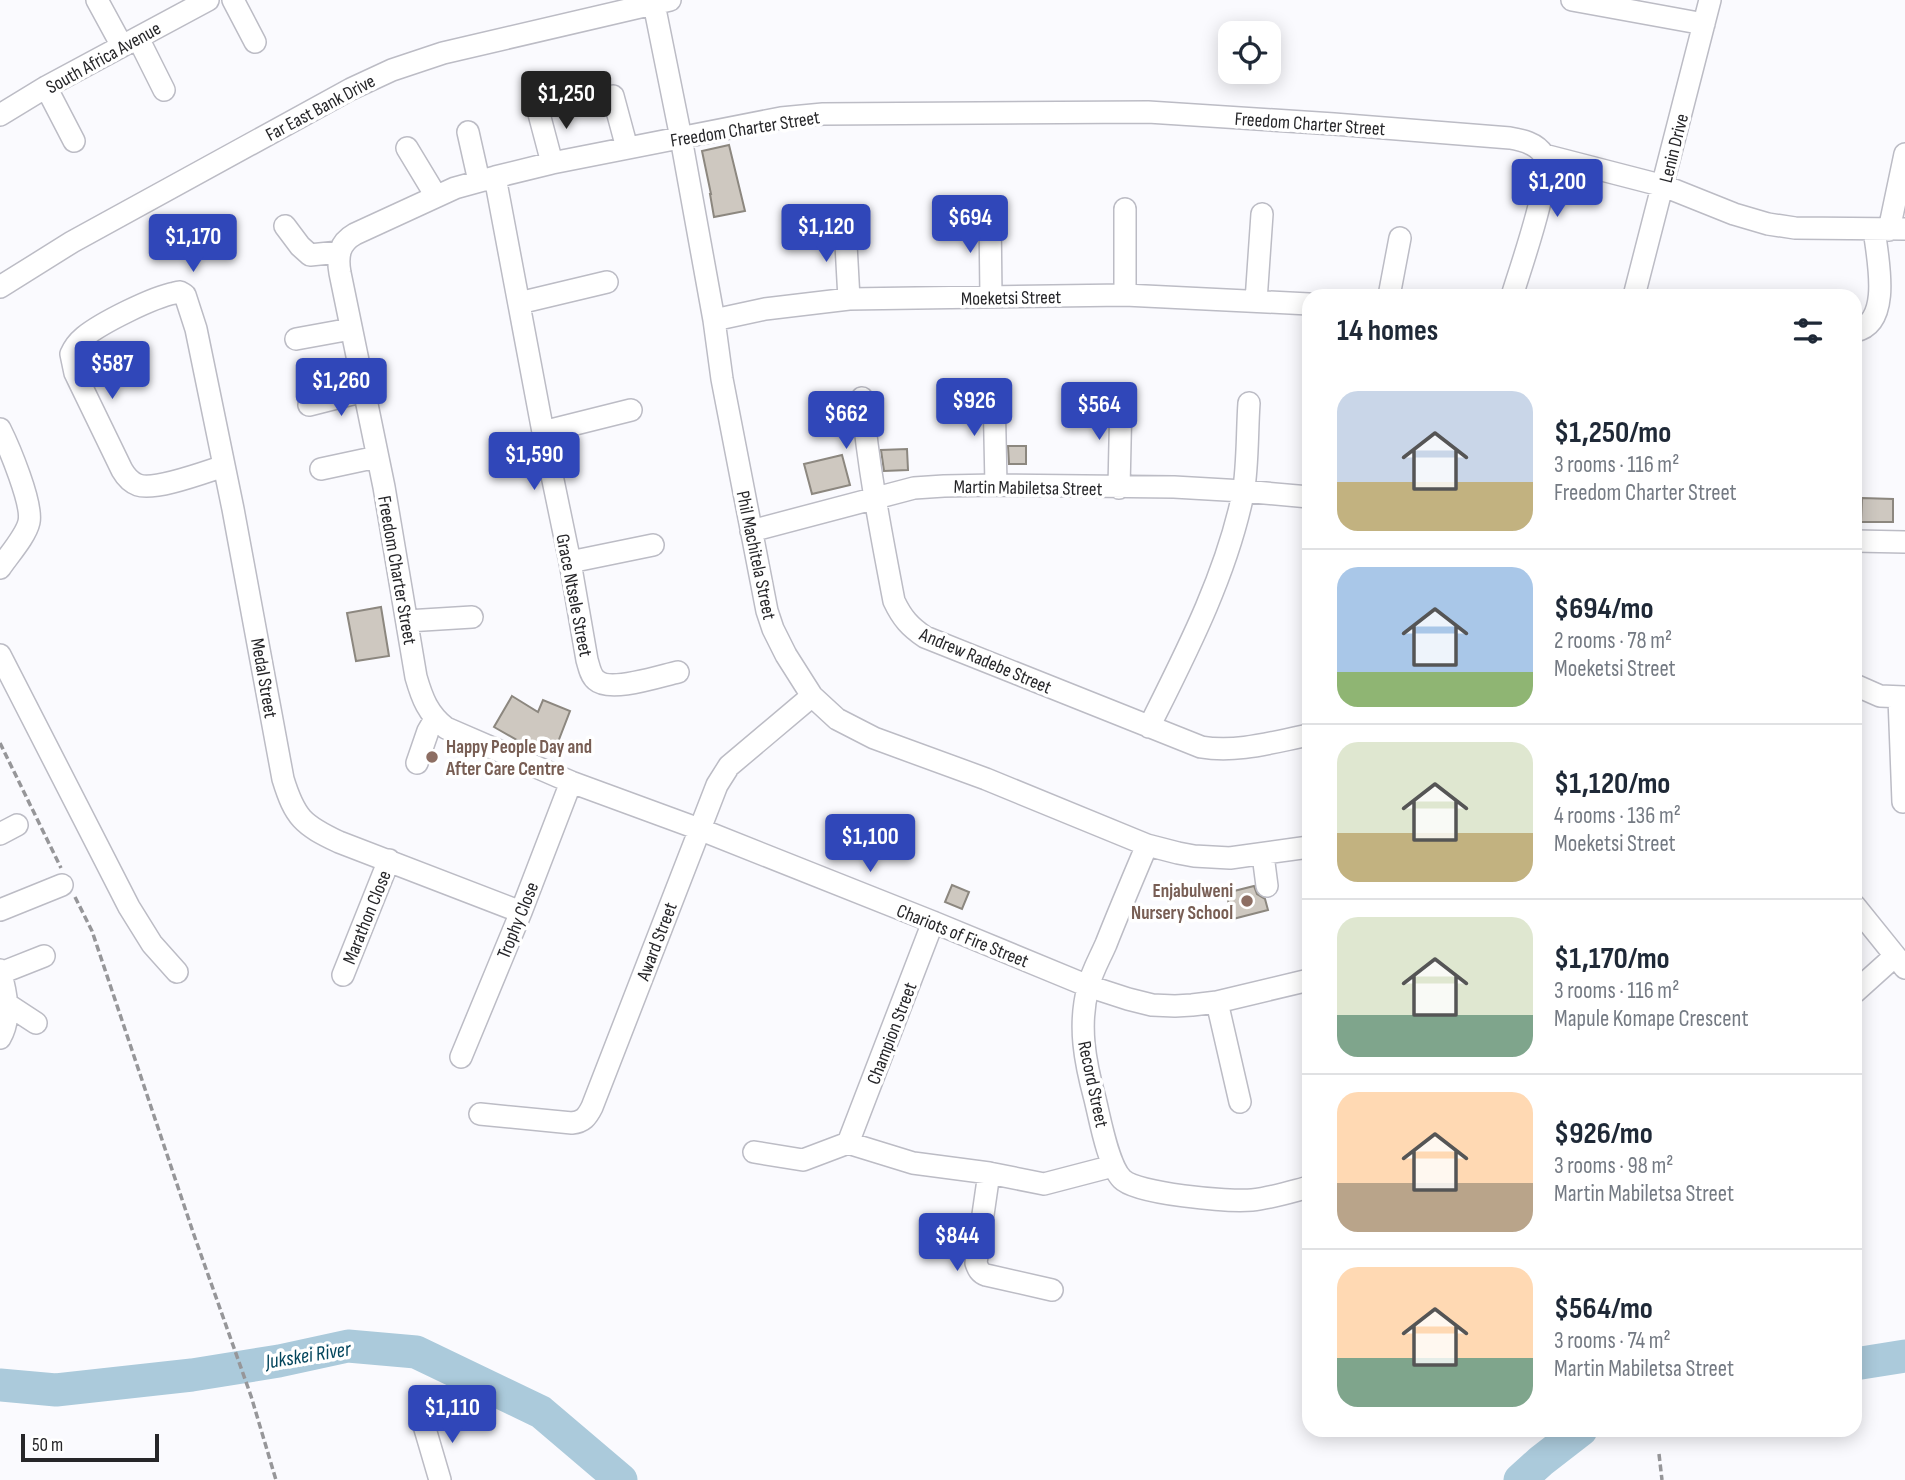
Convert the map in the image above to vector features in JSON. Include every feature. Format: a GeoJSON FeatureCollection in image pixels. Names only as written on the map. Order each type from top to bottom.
{"type":"FeatureCollection","features":[{"type":"Feature","properties":{"kind":"street"},"geometry":{"type":"LineString","coordinates":[[97,0],[164,90]]}},
{"type":"Feature","properties":{"kind":"street","name":"South Africa Avenue"},"geometry":{"type":"LineString","coordinates":[[0,114],[208,0]]}},
{"type":"Feature","properties":{"kind":"street"},"geometry":{"type":"LineString","coordinates":[[233,0],[256,42]]}},
{"type":"Feature","properties":{"kind":"street"},"geometry":{"type":"LineString","coordinates":[[1572,0],[1703,24]]}},
{"type":"Feature","properties":{"kind":"street","name":"Lenin Drive"},"geometry":{"type":"LineString","coordinates":[[1636,289],[1710,0]]}},
{"type":"Feature","properties":{"kind":"street","name":"Phil Machitela Street"},"geometry":{"type":"LineString","coordinates":[[662,2],[681,138],[722,379],[767,611],[786,655],[812,696],[837,719],[874,738],[986,779],[1147,845],[1214,858],[1263,855],[1302,848]]}},
{"type":"Feature","properties":{"kind":"street","name":"Far East Bank Drive"},"geometry":{"type":"LineString","coordinates":[[0,287],[72,242],[351,89],[392,70],[443,52],[662,2]]}},
{"type":"Feature","properties":{"kind":"street"},"geometry":{"type":"LineString","coordinates":[[47,87],[74,141]]}},
{"type":"Feature","properties":{"kind":"street"},"geometry":{"type":"LineString","coordinates":[[613,96],[627,148]]}},
{"type":"Feature","properties":{"kind":"street"},"geometry":{"type":"LineString","coordinates":[[538,110],[552,163]]}},
{"type":"Feature","properties":{"kind":"street","name":"Freedom Charter Street"},"geometry":{"type":"LineString","coordinates":[[435,719],[427,709],[418,687],[377,457],[338,264],[342,243],[355,233],[455,188],[552,163],[800,115],[1148,112],[1510,138],[1534,145],[1544,155],[1664,186],[1734,214],[1768,224],[1795,228],[1889,229]]}},
{"type":"Feature","properties":{"kind":"street","name":"Grace Ntsele Street"},"geometry":{"type":"LineString","coordinates":[[468,132],[487,179],[519,303],[591,675],[597,682],[620,685],[678,673]]}},
{"type":"Feature","properties":{"kind":"street"},"geometry":{"type":"LineString","coordinates":[[407,148],[436,196]]}},
{"type":"Feature","properties":{"kind":"street"},"geometry":{"type":"LineString","coordinates":[[1862,329],[1878,306],[1889,229],[1905,154]]}},
{"type":"Feature","properties":{"kind":"street"},"geometry":{"type":"LineString","coordinates":[[1513,289],[1536,217],[1546,172],[1544,155]]}},
{"type":"Feature","properties":{"kind":"street"},"geometry":{"type":"LineString","coordinates":[[1125,209],[1125,295]]}},
{"type":"Feature","properties":{"kind":"street"},"geometry":{"type":"LineString","coordinates":[[990,213],[991,297]]}},
{"type":"Feature","properties":{"kind":"street"},"geometry":{"type":"LineString","coordinates":[[1256,300],[1262,214]]}},
{"type":"Feature","properties":{"kind":"street"},"geometry":{"type":"LineString","coordinates":[[285,226],[310,255],[339,252]]}},
{"type":"Feature","properties":{"kind":"street"},"geometry":{"type":"LineString","coordinates":[[845,226],[849,299]]}},
{"type":"Feature","properties":{"kind":"street"},"geometry":{"type":"LineString","coordinates":[[1390,289],[1400,238]]}},
{"type":"Feature","properties":{"kind":"street"},"geometry":{"type":"LineString","coordinates":[[519,303],[607,282]]}},
{"type":"Feature","properties":{"kind":"street","name":"Medal Street"},"geometry":{"type":"LineString","coordinates":[[224,466],[152,487],[134,484],[122,470],[71,362],[75,346],[102,324],[175,293],[183,293],[196,329],[224,466],[283,779],[294,810],[303,821],[320,833],[521,912]]}},
{"type":"Feature","properties":{"kind":"street","name":"Moeketsi Street"},"geometry":{"type":"LineString","coordinates":[[714,320],[765,309],[849,299],[1125,295],[1302,303]]}},
{"type":"Feature","properties":{"kind":"street"},"geometry":{"type":"LineString","coordinates":[[296,339],[351,329]]}},
{"type":"Feature","properties":{"kind":"street"},"geometry":{"type":"LineString","coordinates":[[309,405],[364,391]]}},
{"type":"Feature","properties":{"kind":"street"},"geometry":{"type":"LineString","coordinates":[[994,391],[996,485]]}},
{"type":"Feature","properties":{"kind":"street","name":"Andrew Radebe Street"},"geometry":{"type":"LineString","coordinates":[[862,398],[874,498],[894,601],[909,626],[925,637],[1201,747],[1217,750],[1250,747],[1302,736]]}},
{"type":"Feature","properties":{"kind":"street"},"geometry":{"type":"LineString","coordinates":[[1119,488],[1121,398]]}},
{"type":"Feature","properties":{"kind":"street"},"geometry":{"type":"LineString","coordinates":[[1149,727],[1176,673],[1225,558],[1243,491],[1249,403]]}},
{"type":"Feature","properties":{"kind":"street"},"geometry":{"type":"LineString","coordinates":[[543,432],[631,410]]}},
{"type":"Feature","properties":{"kind":"street"},"geometry":{"type":"LineString","coordinates":[[0,429],[12,456],[30,518],[26,530],[0,568]]}},
{"type":"Feature","properties":{"kind":"street"},"geometry":{"type":"LineString","coordinates":[[321,469],[377,457]]}},
{"type":"Feature","properties":{"kind":"street","name":"Martin Mabiletsa Street"},"geometry":{"type":"LineString","coordinates":[[751,531],[914,488],[996,485],[1174,487],[1302,496]]}},
{"type":"Feature","properties":{"kind":"street"},"geometry":{"type":"LineString","coordinates":[[1862,541],[1905,542]]}},
{"type":"Feature","properties":{"kind":"street"},"geometry":{"type":"LineString","coordinates":[[570,562],[653,545]]}},
{"type":"Feature","properties":{"kind":"street"},"geometry":{"type":"LineString","coordinates":[[407,621],[472,617]]}},
{"type":"Feature","properties":{"kind":"street"},"geometry":{"type":"LineString","coordinates":[[0,656],[129,906],[152,944],[177,972]]}},
{"type":"Feature","properties":{"kind":"street"},"geometry":{"type":"LineString","coordinates":[[1862,688],[1880,696],[1902,697],[1903,802]]}},
{"type":"Feature","properties":{"kind":"street","name":"Award Street"},"geometry":{"type":"LineString","coordinates":[[480,1114],[572,1123],[584,1119],[592,1107],[717,785],[729,766],[812,696]]}},
{"type":"Feature","properties":{"kind":"street"},"geometry":{"type":"LineString","coordinates":[[417,763],[435,719]]}},
{"type":"Feature","properties":{"kind":"street","name":"Chariots of Fire Street"},"geometry":{"type":"LineString","coordinates":[[435,719],[453,731],[571,782],[699,829],[1088,986],[1128,999],[1152,1005],[1175,1006],[1217,1002],[1302,982]]}},
{"type":"Feature","properties":{"kind":"street","name":"Trophy Close"},"geometry":{"type":"LineString","coordinates":[[461,1057],[571,782]]}},
{"type":"Feature","properties":{"kind":"street","name":"Record Street"},"geometry":{"type":"LineString","coordinates":[[1113,1166],[1088,1073],[1083,1023],[1088,986],[1147,845]]}},
{"type":"Feature","properties":{"kind":"street"},"geometry":{"type":"LineString","coordinates":[[1263,855],[1267,886]]}},
{"type":"Feature","properties":{"kind":"street","name":"Marathon Close"},"geometry":{"type":"LineString","coordinates":[[344,975],[389,860]]}},
{"type":"Feature","properties":{"kind":"street"},"geometry":{"type":"LineString","coordinates":[[0,910],[66,883]]}},
{"type":"Feature","properties":{"kind":"street"},"geometry":{"type":"LineString","coordinates":[[1862,915],[1900,962],[1862,987]]}},
{"type":"Feature","properties":{"kind":"street","name":"Champion Street"},"geometry":{"type":"LineString","coordinates":[[848,1143],[933,922]]}},
{"type":"Feature","properties":{"kind":"street"},"geometry":{"type":"LineString","coordinates":[[0,1038],[4,1032],[7,1004],[0,972],[44,956]]}},
{"type":"Feature","properties":{"kind":"street"},"geometry":{"type":"LineString","coordinates":[[1217,1002],[1240,1102]]}},
{"type":"Feature","properties":{"kind":"street"},"geometry":{"type":"LineString","coordinates":[[7,1004],[36,1023]]}},
{"type":"Feature","properties":{"kind":"street"},"geometry":{"type":"LineString","coordinates":[[754,1152],[803,1160],[848,1143],[913,1163],[1044,1184],[1113,1166],[1122,1179],[1148,1191],[1217,1199],[1250,1200],[1302,1189]]}},
{"type":"Feature","properties":{"kind":"street"},"geometry":{"type":"LineString","coordinates":[[989,1174],[976,1263],[978,1268],[986,1275],[1052,1290]]}},
{"type":"Feature","properties":{"kind":"street"},"geometry":{"type":"LineString","coordinates":[[423,1422],[440,1480]]}},
{"type":"Feature","properties":{"kind":"path"},"geometry":{"type":"LineString","coordinates":[[0,743],[66,883],[92,931],[251,1396],[276,1480]]}},
{"type":"Feature","properties":{"kind":"path"},"geometry":{"type":"LineString","coordinates":[[1660,1454],[1662,1480]]}},
{"type":"Feature","properties":{"kind":"building"},"geometry":{"type":"Polygon","coordinates":[[[729,145],[745,211],[714,217],[702,151],[729,145]]]}},
{"type":"Feature","properties":{"kind":"building"},"geometry":{"type":"Polygon","coordinates":[[[1008,446],[1026,446],[1026,464],[1009,464],[1008,446]]]}},
{"type":"Feature","properties":{"kind":"building"},"geometry":{"type":"Polygon","coordinates":[[[907,449],[908,470],[884,471],[881,450],[907,449]]]}},
{"type":"Feature","properties":{"kind":"building"},"geometry":{"type":"Polygon","coordinates":[[[842,455],[850,485],[812,494],[804,464],[842,455]]]}},
{"type":"Feature","properties":{"kind":"building"},"geometry":{"type":"Polygon","coordinates":[[[1862,498],[1893,499],[1893,522],[1862,522],[1862,498]]]}},
{"type":"Feature","properties":{"kind":"building"},"geometry":{"type":"Polygon","coordinates":[[[381,607],[389,656],[356,661],[347,613],[381,607]]]}},
{"type":"Feature","properties":{"kind":"building"},"geometry":{"type":"Polygon","coordinates":[[[512,696],[538,712],[543,700],[570,711],[553,755],[494,727],[512,696]]]}},
{"type":"Feature","properties":{"kind":"building"},"geometry":{"type":"Polygon","coordinates":[[[952,885],[969,892],[962,909],[945,902],[952,885]]]}},
{"type":"Feature","properties":{"kind":"building","name":"Enjabulweni Nursery School"},"geometry":{"type":"Polygon","coordinates":[[[1254,886],[1257,894],[1265,899],[1268,910],[1233,919],[1226,893],[1254,886]]]}},
{"type":"Feature","properties":{"kind":"waterway","name":"Jukskei River"},"geometry":{"type":"LineString","coordinates":[[0,1385],[56,1390],[192,1375],[279,1361],[348,1346],[416,1352],[541,1412],[621,1480]]}},
{"type":"Feature","properties":{"kind":"waterway","name":"Jukskei River"},"geometry":{"type":"LineString","coordinates":[[1862,1363],[1905,1356]]}},
{"type":"Feature","properties":{"kind":"waterway","name":"Jukskei River"},"geometry":{"type":"LineString","coordinates":[[1520,1480],[1572,1437]]}},
{"type":"Feature","properties":{"kind":"place","name":"Happy People Day and After Care Centre"},"geometry":{"type":"Point","coordinates":[432,757]}},
{"type":"Feature","properties":{"kind":"place","name":"Enjabulweni Nursery School"},"geometry":{"type":"Point","coordinates":[1247,901]}}]}
